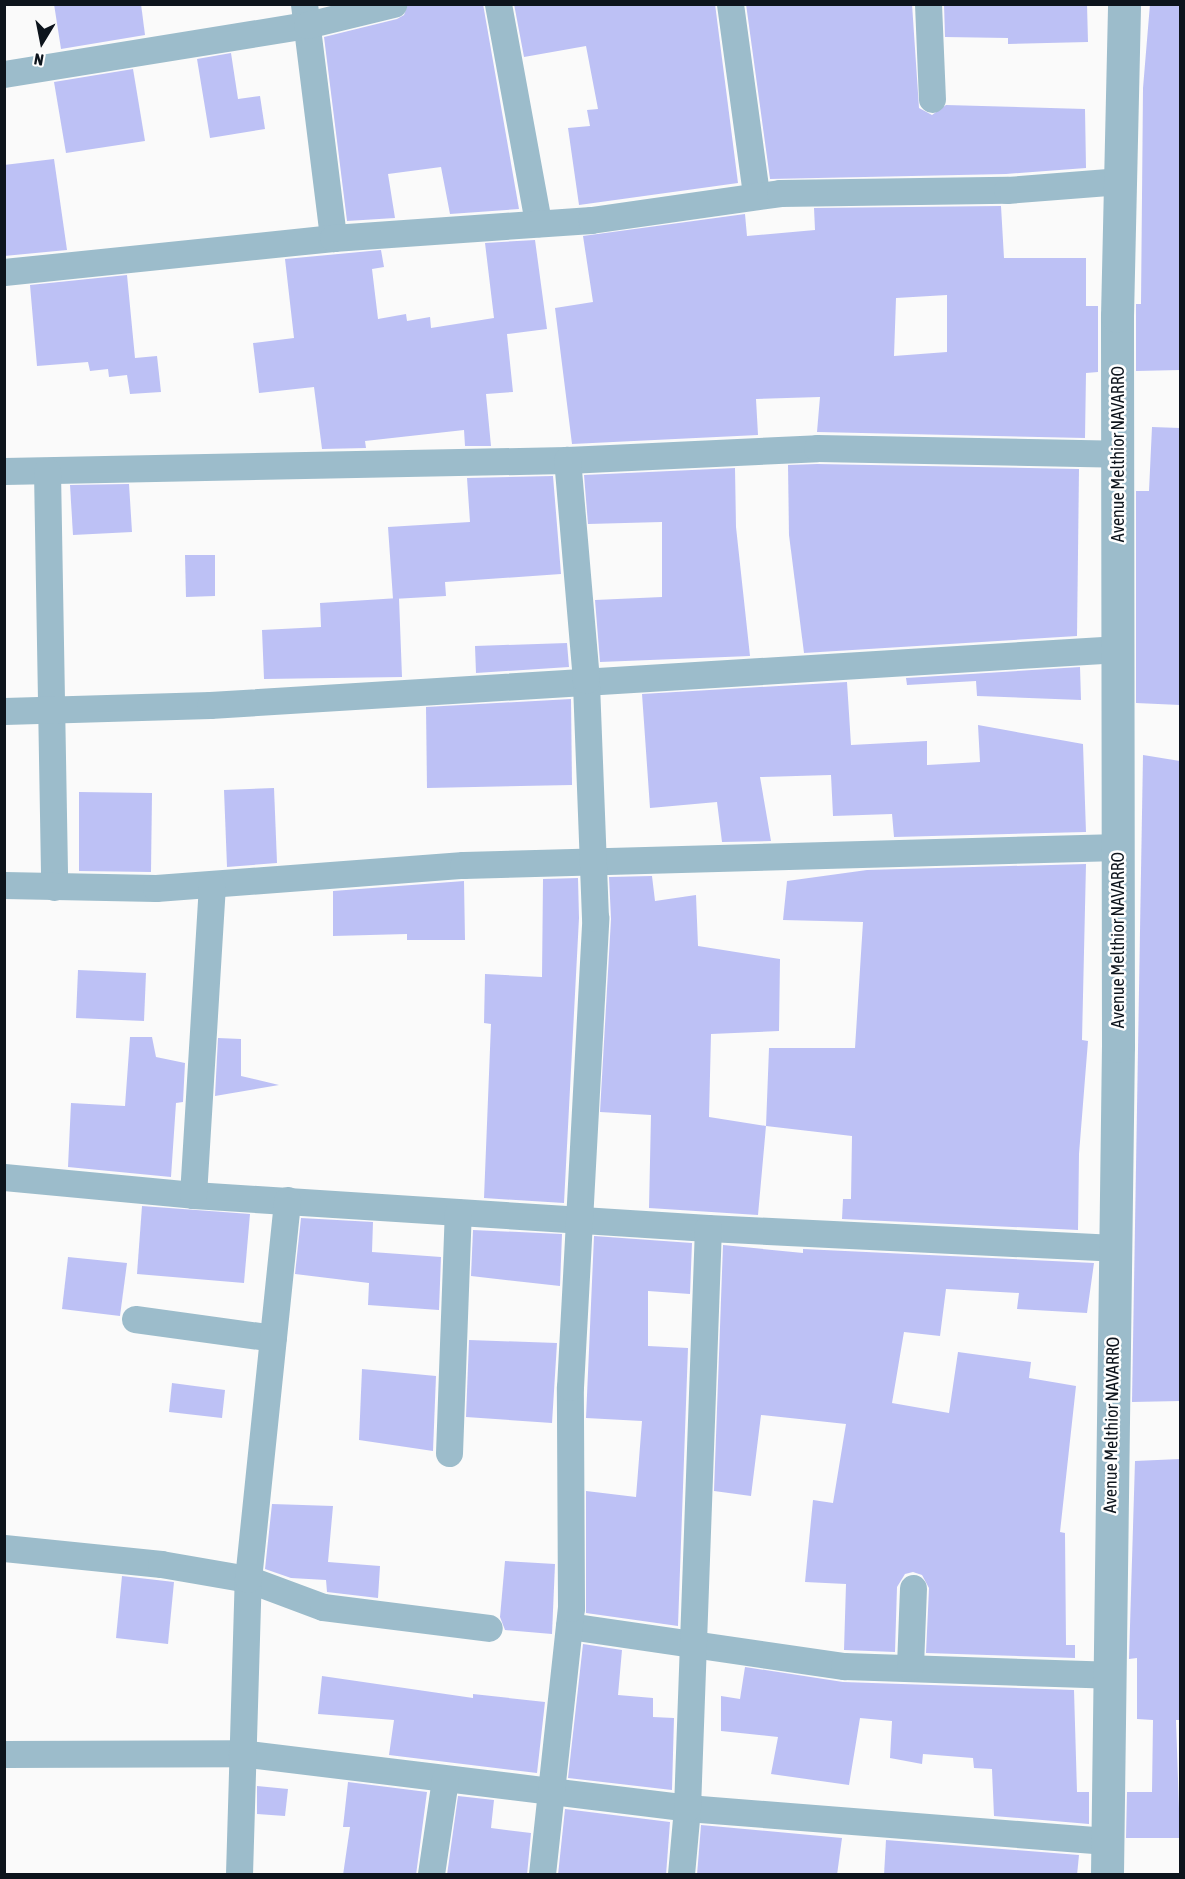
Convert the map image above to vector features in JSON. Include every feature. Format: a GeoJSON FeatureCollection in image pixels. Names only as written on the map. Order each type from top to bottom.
{"type":"FeatureCollection","features":[{"type":"Feature","properties":{"kind":"street"},"geometry":{"type":"LineString","coordinates":[[4,74],[306,15],[393,4]]}},
{"type":"Feature","properties":{"kind":"street"},"geometry":{"type":"LineString","coordinates":[[498,4],[538,224]]}},
{"type":"Feature","properties":{"kind":"street"},"geometry":{"type":"LineString","coordinates":[[730,4],[756,195]]}},
{"type":"Feature","properties":{"kind":"street"},"geometry":{"type":"LineString","coordinates":[[928,4],[932,99]]}},
{"type":"Feature","properties":{"kind":"street","name":"Avenue Melthior NAVARRO"},"geometry":{"type":"LineString","coordinates":[[1107,1875],[1119,848],[1118,454],[1124,4]]}},
{"type":"Feature","properties":{"kind":"street"},"geometry":{"type":"LineString","coordinates":[[306,15],[333,238]]}},
{"type":"Feature","properties":{"kind":"street"},"geometry":{"type":"LineString","coordinates":[[4,272],[333,238],[591,220],[756,195],[1007,190],[1121,180]]}},
{"type":"Feature","properties":{"kind":"street"},"geometry":{"type":"LineString","coordinates":[[4,471],[567,460],[817,448],[1118,454]]}},
{"type":"Feature","properties":{"kind":"street"},"geometry":{"type":"LineString","coordinates":[[542,1875],[553,1794],[569,1626],[570,1388],[591,1041],[594,860],[586,680],[567,460]]}},
{"type":"Feature","properties":{"kind":"street"},"geometry":{"type":"LineString","coordinates":[[47,471],[54,887]]}},
{"type":"Feature","properties":{"kind":"street"},"geometry":{"type":"LineString","coordinates":[[4,711],[210,705],[586,680],[1119,649]]}},
{"type":"Feature","properties":{"kind":"street"},"geometry":{"type":"LineString","coordinates":[[4,885],[212,886],[328,874],[594,860],[1119,848]]}},
{"type":"Feature","properties":{"kind":"street"},"geometry":{"type":"LineString","coordinates":[[193,1195],[212,886]]}},
{"type":"Feature","properties":{"kind":"street"},"geometry":{"type":"LineString","coordinates":[[4,1177],[193,1195],[580,1220],[1115,1248]]}},
{"type":"Feature","properties":{"kind":"street"},"geometry":{"type":"LineString","coordinates":[[239,1875],[241,1753],[249,1579],[287,1200]]}},
{"type":"Feature","properties":{"kind":"street"},"geometry":{"type":"LineString","coordinates":[[449,1452],[458,1212]]}},
{"type":"Feature","properties":{"kind":"street"},"geometry":{"type":"LineString","coordinates":[[681,1875],[687,1808],[708,1228]]}},
{"type":"Feature","properties":{"kind":"street"},"geometry":{"type":"LineString","coordinates":[[135,1320],[273,1338]]}},
{"type":"Feature","properties":{"kind":"street"},"geometry":{"type":"LineString","coordinates":[[4,1548],[161,1564],[249,1579],[323,1607],[489,1628]]}},
{"type":"Feature","properties":{"kind":"street"},"geometry":{"type":"LineString","coordinates":[[910,1666],[913,1588]]}},
{"type":"Feature","properties":{"kind":"street"},"geometry":{"type":"LineString","coordinates":[[569,1626],[693,1646],[844,1666],[910,1666],[1108,1675]]}},
{"type":"Feature","properties":{"kind":"street"},"geometry":{"type":"LineString","coordinates":[[4,1754],[241,1753],[553,1794],[687,1808],[1107,1841]]}},
{"type":"Feature","properties":{"kind":"street"},"geometry":{"type":"LineString","coordinates":[[431,1875],[445,1779]]}},
{"type":"Feature","properties":{"kind":"building"},"geometry":{"type":"Polygon","coordinates":[[[54,4],[141,4],[145,35],[61,49],[54,4]]]}},
{"type":"Feature","properties":{"kind":"building"},"geometry":{"type":"Polygon","coordinates":[[[408,4],[483,4],[519,209],[450,214],[441,167],[388,174],[395,218],[347,221],[324,37],[397,19],[404,15],[408,4]]]}},
{"type":"Feature","properties":{"kind":"building"},"geometry":{"type":"Polygon","coordinates":[[[514,4],[715,4],[738,183],[579,205],[568,128],[590,126],[587,110],[598,109],[586,46],[524,57],[514,4]]]}},
{"type":"Feature","properties":{"kind":"building"},"geometry":{"type":"Polygon","coordinates":[[[746,4],[912,4],[919,108],[932,115],[946,105],[1085,109],[1086,168],[1006,174],[770,179],[746,4]]]}},
{"type":"Feature","properties":{"kind":"building"},"geometry":{"type":"Polygon","coordinates":[[[944,4],[1087,4],[1088,42],[1008,44],[1008,38],[945,37],[944,4]]]}},
{"type":"Feature","properties":{"kind":"building"},"geometry":{"type":"Polygon","coordinates":[[[1150,4],[1180,4],[1180,370],[1136,371],[1136,304],[1141,304],[1143,88],[1150,4]]]}},
{"type":"Feature","properties":{"kind":"building"},"geometry":{"type":"Polygon","coordinates":[[[231,53],[238,99],[260,96],[265,129],[210,138],[197,59],[231,53]]]}},
{"type":"Feature","properties":{"kind":"building"},"geometry":{"type":"Polygon","coordinates":[[[133,69],[145,141],[66,153],[54,82],[133,69]]]}},
{"type":"Feature","properties":{"kind":"building"},"geometry":{"type":"Polygon","coordinates":[[[54,159],[67,250],[4,256],[4,165],[54,159]]]}},
{"type":"Feature","properties":{"kind":"building"},"geometry":{"type":"Polygon","coordinates":[[[1001,206],[1004,258],[1086,258],[1086,306],[1098,306],[1098,372],[1086,373],[1085,438],[817,432],[820,397],[756,399],[758,435],[572,444],[555,308],[593,302],[583,236],[745,214],[747,236],[815,230],[814,208],[1001,206]],[[947,295],[896,298],[894,356],[947,352],[947,295]]]}},
{"type":"Feature","properties":{"kind":"building"},"geometry":{"type":"Polygon","coordinates":[[[535,240],[547,329],[507,334],[513,392],[486,394],[491,446],[465,446],[464,430],[365,441],[366,448],[322,449],[314,387],[259,393],[253,343],[294,338],[285,259],[381,250],[384,267],[372,269],[378,319],[406,314],[407,321],[430,317],[431,328],[494,318],[485,243],[535,240]]]}},
{"type":"Feature","properties":{"kind":"building"},"geometry":{"type":"Polygon","coordinates":[[[127,275],[135,358],[157,356],[161,392],[130,394],[127,375],[109,377],[108,369],[90,371],[88,362],[37,366],[30,285],[127,275]]]}},
{"type":"Feature","properties":{"kind":"building"},"geometry":{"type":"Polygon","coordinates":[[[1152,427],[1180,428],[1180,705],[1136,703],[1136,491],[1149,491],[1152,427]]]}},
{"type":"Feature","properties":{"kind":"building"},"geometry":{"type":"Polygon","coordinates":[[[788,465],[1079,469],[1077,636],[804,653],[789,535],[788,465]]]}},
{"type":"Feature","properties":{"kind":"building"},"geometry":{"type":"Polygon","coordinates":[[[735,468],[736,527],[750,656],[600,662],[595,600],[662,597],[662,522],[588,524],[584,475],[735,468]]]}},
{"type":"Feature","properties":{"kind":"building"},"geometry":{"type":"Polygon","coordinates":[[[553,476],[561,574],[445,582],[446,596],[393,599],[388,527],[470,522],[467,478],[553,476]]]}},
{"type":"Feature","properties":{"kind":"building"},"geometry":{"type":"Polygon","coordinates":[[[129,484],[132,532],[73,535],[70,485],[129,484]]]}},
{"type":"Feature","properties":{"kind":"building"},"geometry":{"type":"Polygon","coordinates":[[[185,555],[215,555],[215,596],[186,597],[185,555]]]}},
{"type":"Feature","properties":{"kind":"building"},"geometry":{"type":"Polygon","coordinates":[[[399,598],[402,677],[264,679],[262,630],[321,627],[320,603],[399,598]]]}},
{"type":"Feature","properties":{"kind":"building"},"geometry":{"type":"Polygon","coordinates":[[[567,643],[569,667],[476,673],[475,646],[567,643]]]}},
{"type":"Feature","properties":{"kind":"building"},"geometry":{"type":"Polygon","coordinates":[[[1080,667],[1081,700],[977,696],[976,681],[907,685],[906,678],[1080,667]]]}},
{"type":"Feature","properties":{"kind":"building"},"geometry":{"type":"Polygon","coordinates":[[[847,682],[851,745],[927,741],[927,765],[980,762],[978,725],[1083,744],[1086,832],[894,837],[892,814],[833,816],[831,775],[760,777],[771,841],[722,842],[717,802],[650,808],[642,694],[847,682]]]}},
{"type":"Feature","properties":{"kind":"building"},"geometry":{"type":"Polygon","coordinates":[[[571,699],[572,785],[427,788],[426,707],[571,699]]]}},
{"type":"Feature","properties":{"kind":"building"},"geometry":{"type":"Polygon","coordinates":[[[1143,755],[1180,761],[1180,1401],[1132,1402],[1143,755]]]}},
{"type":"Feature","properties":{"kind":"building"},"geometry":{"type":"Polygon","coordinates":[[[274,788],[277,863],[227,867],[224,790],[274,788]]]}},
{"type":"Feature","properties":{"kind":"building"},"geometry":{"type":"Polygon","coordinates":[[[79,792],[152,793],[151,872],[79,871],[79,792]]]}},
{"type":"Feature","properties":{"kind":"building"},"geometry":{"type":"Polygon","coordinates":[[[1086,864],[1082,1040],[1088,1041],[1079,1154],[1078,1230],[842,1219],[843,1199],[851,1199],[852,1136],[766,1126],[769,1048],[855,1048],[863,922],[783,920],[787,881],[867,870],[1086,864]]]}},
{"type":"Feature","properties":{"kind":"building"},"geometry":{"type":"Polygon","coordinates":[[[652,876],[655,901],[696,895],[698,946],[780,959],[779,1031],[711,1034],[709,1117],[766,1126],[758,1215],[649,1208],[651,1115],[600,1112],[611,919],[609,877],[652,876]]]}},
{"type":"Feature","properties":{"kind":"building"},"geometry":{"type":"Polygon","coordinates":[[[578,878],[579,918],[564,1203],[484,1198],[491,1024],[484,1023],[485,974],[542,977],[543,879],[578,878]]]}},
{"type":"Feature","properties":{"kind":"building"},"geometry":{"type":"Polygon","coordinates":[[[464,881],[465,940],[407,940],[407,934],[333,936],[333,891],[464,881]]]}},
{"type":"Feature","properties":{"kind":"building"},"geometry":{"type":"Polygon","coordinates":[[[78,970],[146,973],[144,1021],[76,1018],[78,970]]]}},
{"type":"Feature","properties":{"kind":"building"},"geometry":{"type":"Polygon","coordinates":[[[130,1037],[152,1037],[156,1057],[185,1063],[183,1102],[176,1103],[171,1177],[68,1167],[71,1103],[125,1106],[130,1037]]]}},
{"type":"Feature","properties":{"kind":"building"},"geometry":{"type":"Polygon","coordinates":[[[218,1038],[241,1039],[241,1076],[279,1085],[215,1096],[218,1038]]]}},
{"type":"Feature","properties":{"kind":"building"},"geometry":{"type":"Polygon","coordinates":[[[142,1206],[250,1214],[244,1283],[137,1274],[142,1206]]]}},
{"type":"Feature","properties":{"kind":"building"},"geometry":{"type":"Polygon","coordinates":[[[301,1218],[373,1222],[372,1252],[441,1257],[439,1310],[368,1305],[369,1283],[295,1274],[301,1218]]]}},
{"type":"Feature","properties":{"kind":"building"},"geometry":{"type":"Polygon","coordinates":[[[473,1230],[562,1234],[560,1286],[471,1276],[473,1230]]]}},
{"type":"Feature","properties":{"kind":"building"},"geometry":{"type":"Polygon","coordinates":[[[594,1236],[692,1243],[690,1294],[648,1291],[648,1346],[688,1348],[678,1626],[586,1613],[586,1491],[636,1497],[642,1421],[586,1418],[594,1236]]]}},
{"type":"Feature","properties":{"kind":"building"},"geometry":{"type":"Polygon","coordinates":[[[723,1245],[803,1253],[803,1249],[1094,1263],[1087,1313],[1017,1309],[1019,1293],[946,1289],[940,1336],[904,1332],[892,1403],[949,1413],[958,1352],[1031,1362],[1029,1378],[1076,1386],[1060,1532],[1065,1533],[1066,1645],[1075,1645],[1075,1658],[926,1653],[929,1588],[922,1575],[913,1572],[905,1574],[897,1587],[895,1652],[844,1650],[846,1584],[805,1582],[813,1500],[833,1503],[846,1424],[761,1415],[751,1496],[714,1491],[723,1245]]]}},
{"type":"Feature","properties":{"kind":"building"},"geometry":{"type":"Polygon","coordinates":[[[68,1257],[127,1263],[120,1316],[62,1309],[68,1257]]]}},
{"type":"Feature","properties":{"kind":"building"},"geometry":{"type":"Polygon","coordinates":[[[469,1340],[557,1343],[552,1423],[466,1417],[469,1340]]]}},
{"type":"Feature","properties":{"kind":"building"},"geometry":{"type":"Polygon","coordinates":[[[362,1369],[436,1376],[433,1451],[359,1440],[362,1369]]]}},
{"type":"Feature","properties":{"kind":"building"},"geometry":{"type":"Polygon","coordinates":[[[172,1383],[225,1390],[222,1418],[169,1412],[172,1383]]]}},
{"type":"Feature","properties":{"kind":"building"},"geometry":{"type":"Polygon","coordinates":[[[1180,1459],[1180,1720],[1176,1720],[1180,1838],[1126,1838],[1127,1792],[1152,1792],[1153,1720],[1137,1719],[1137,1658],[1129,1659],[1135,1461],[1180,1459]]]}},
{"type":"Feature","properties":{"kind":"building"},"geometry":{"type":"Polygon","coordinates":[[[272,1504],[333,1506],[328,1562],[380,1566],[378,1598],[327,1592],[326,1580],[291,1578],[265,1569],[272,1504]]]}},
{"type":"Feature","properties":{"kind":"building"},"geometry":{"type":"Polygon","coordinates":[[[505,1561],[555,1564],[552,1634],[505,1630],[500,1617],[505,1561]]]}},
{"type":"Feature","properties":{"kind":"building"},"geometry":{"type":"Polygon","coordinates":[[[122,1576],[174,1582],[168,1644],[116,1638],[122,1576]]]}},
{"type":"Feature","properties":{"kind":"building"},"geometry":{"type":"Polygon","coordinates":[[[583,1644],[622,1650],[618,1695],[653,1698],[653,1717],[674,1718],[672,1790],[568,1778],[583,1644]]]}},
{"type":"Feature","properties":{"kind":"building"},"geometry":{"type":"Polygon","coordinates":[[[745,1667],[843,1682],[1074,1690],[1077,1792],[1089,1792],[1089,1824],[994,1816],[992,1769],[974,1768],[973,1758],[923,1754],[922,1764],[890,1758],[892,1721],[860,1718],[849,1785],[771,1774],[778,1737],[721,1731],[721,1696],[740,1699],[745,1667]]]}},
{"type":"Feature","properties":{"kind":"building"},"geometry":{"type":"Polygon","coordinates":[[[322,1676],[473,1698],[473,1694],[545,1702],[537,1773],[389,1755],[394,1720],[318,1714],[322,1676]]]}},
{"type":"Feature","properties":{"kind":"building"},"geometry":{"type":"Polygon","coordinates":[[[348,1782],[427,1792],[416,1875],[343,1875],[350,1827],[343,1827],[348,1782]]]}},
{"type":"Feature","properties":{"kind":"building"},"geometry":{"type":"Polygon","coordinates":[[[257,1786],[288,1789],[285,1816],[257,1814],[257,1786]]]}},
{"type":"Feature","properties":{"kind":"building"},"geometry":{"type":"Polygon","coordinates":[[[458,1796],[494,1800],[491,1828],[531,1833],[527,1875],[447,1875],[458,1796]]]}},
{"type":"Feature","properties":{"kind":"building"},"geometry":{"type":"Polygon","coordinates":[[[565,1809],[670,1822],[666,1875],[558,1875],[565,1809]]]}},
{"type":"Feature","properties":{"kind":"building"},"geometry":{"type":"Polygon","coordinates":[[[701,1825],[842,1838],[837,1875],[697,1875],[701,1825]]]}},
{"type":"Feature","properties":{"kind":"building"},"geometry":{"type":"Polygon","coordinates":[[[886,1840],[1079,1855],[1077,1875],[884,1875],[886,1840]]]}}]}
